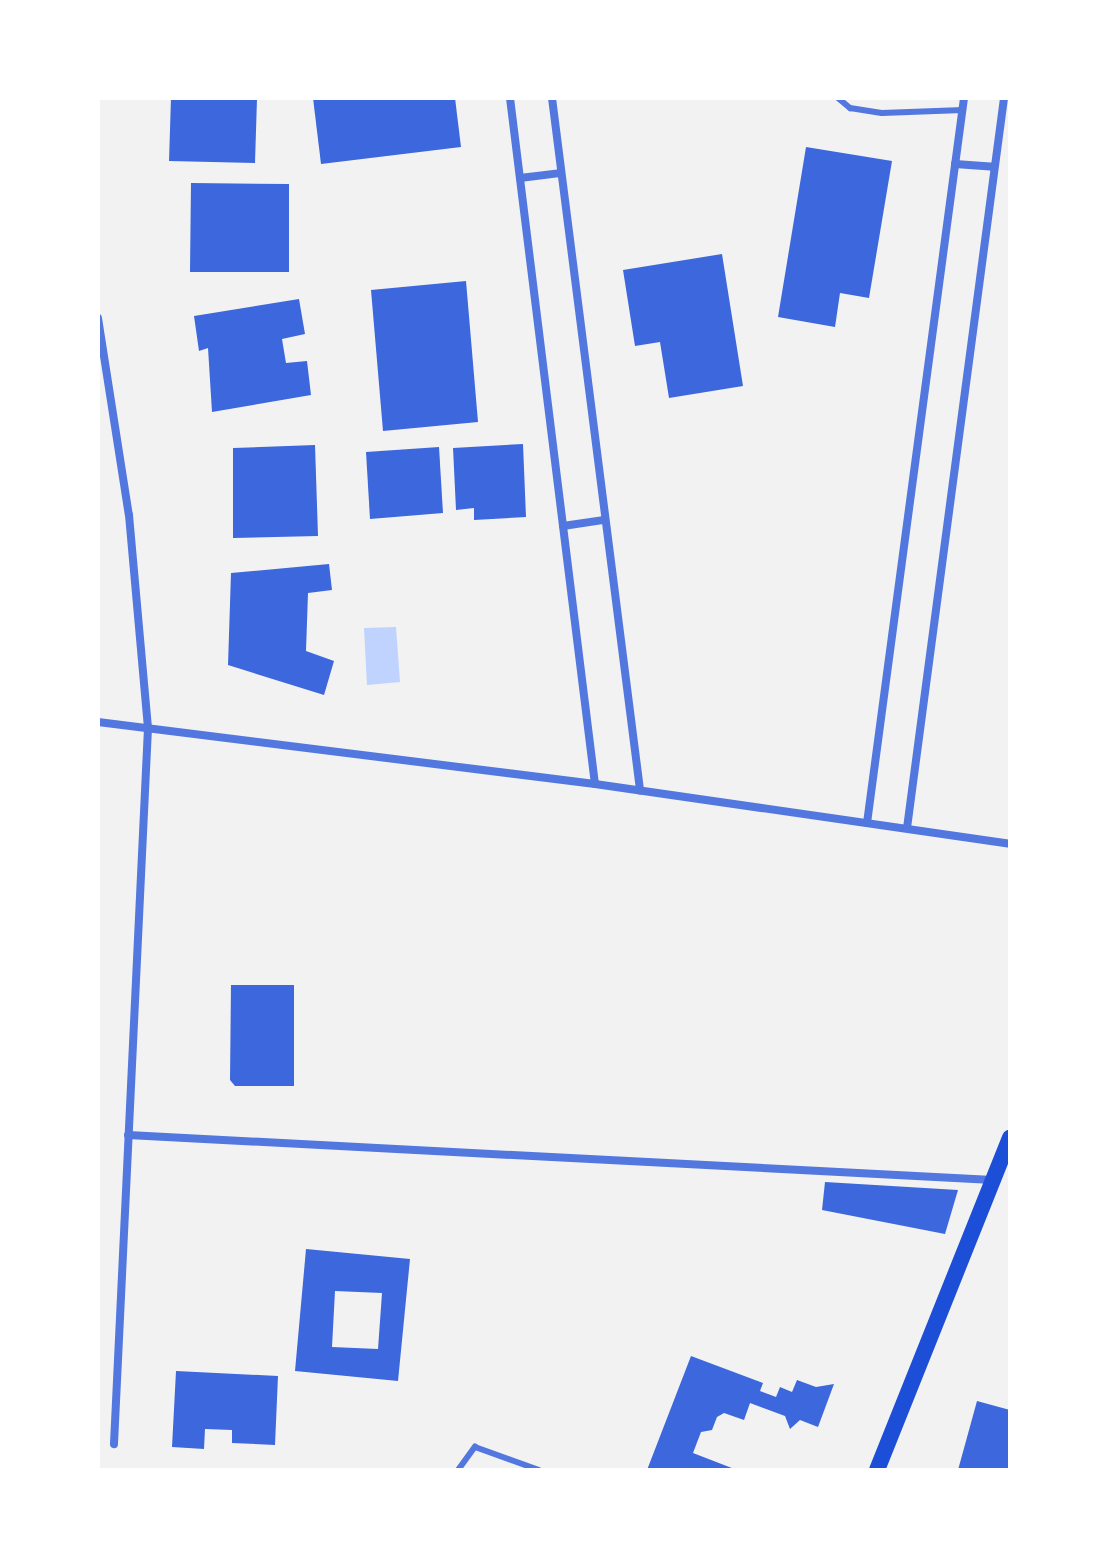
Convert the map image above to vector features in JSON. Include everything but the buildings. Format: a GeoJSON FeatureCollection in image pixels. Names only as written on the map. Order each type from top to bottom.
{"type":"FeatureCollection","features":[{"type":"Feature","properties":{"kind":"main road"},"geometry":{"type":"LineString","coordinates":[[877,1470],[1010,1138]]}},
{"type":"Feature","properties":{"kind":"street"},"geometry":{"type":"LineString","coordinates":[[510,98],[595,784]]}},
{"type":"Feature","properties":{"kind":"street"},"geometry":{"type":"LineString","coordinates":[[552,98],[558,173],[640,790]]}},
{"type":"Feature","properties":{"kind":"street"},"geometry":{"type":"LineString","coordinates":[[867,823],[964,98]]}},
{"type":"Feature","properties":{"kind":"street"},"geometry":{"type":"LineString","coordinates":[[907,828],[1004,98]]}},
{"type":"Feature","properties":{"kind":"street"},"geometry":{"type":"LineString","coordinates":[[955,164],[994,167]]}},
{"type":"Feature","properties":{"kind":"street"},"geometry":{"type":"LineString","coordinates":[[520,178],[558,173]]}},
{"type":"Feature","properties":{"kind":"street"},"geometry":{"type":"LineString","coordinates":[[98,318],[129,515],[148,728],[114,1444]]}},
{"type":"Feature","properties":{"kind":"street"},"geometry":{"type":"LineString","coordinates":[[563,526],[603,520]]}},
{"type":"Feature","properties":{"kind":"street"},"geometry":{"type":"LineString","coordinates":[[98,722],[640,790],[1010,844]]}},
{"type":"Feature","properties":{"kind":"street"},"geometry":{"type":"LineString","coordinates":[[128,1135],[993,1180]]}},
{"type":"Feature","properties":{"kind":"lane"},"geometry":{"type":"LineString","coordinates":[[838,98],[850,108],[882,113],[963,110]]}},
{"type":"Feature","properties":{"kind":"lane"},"geometry":{"type":"LineString","coordinates":[[458,1470],[475,1447],[539,1470]]}},
{"type":"Feature","properties":{"kind":"water"},"geometry":{"type":"Polygon","coordinates":[[[396,627],[400,682],[367,685],[364,628],[396,627]]]}}]}
